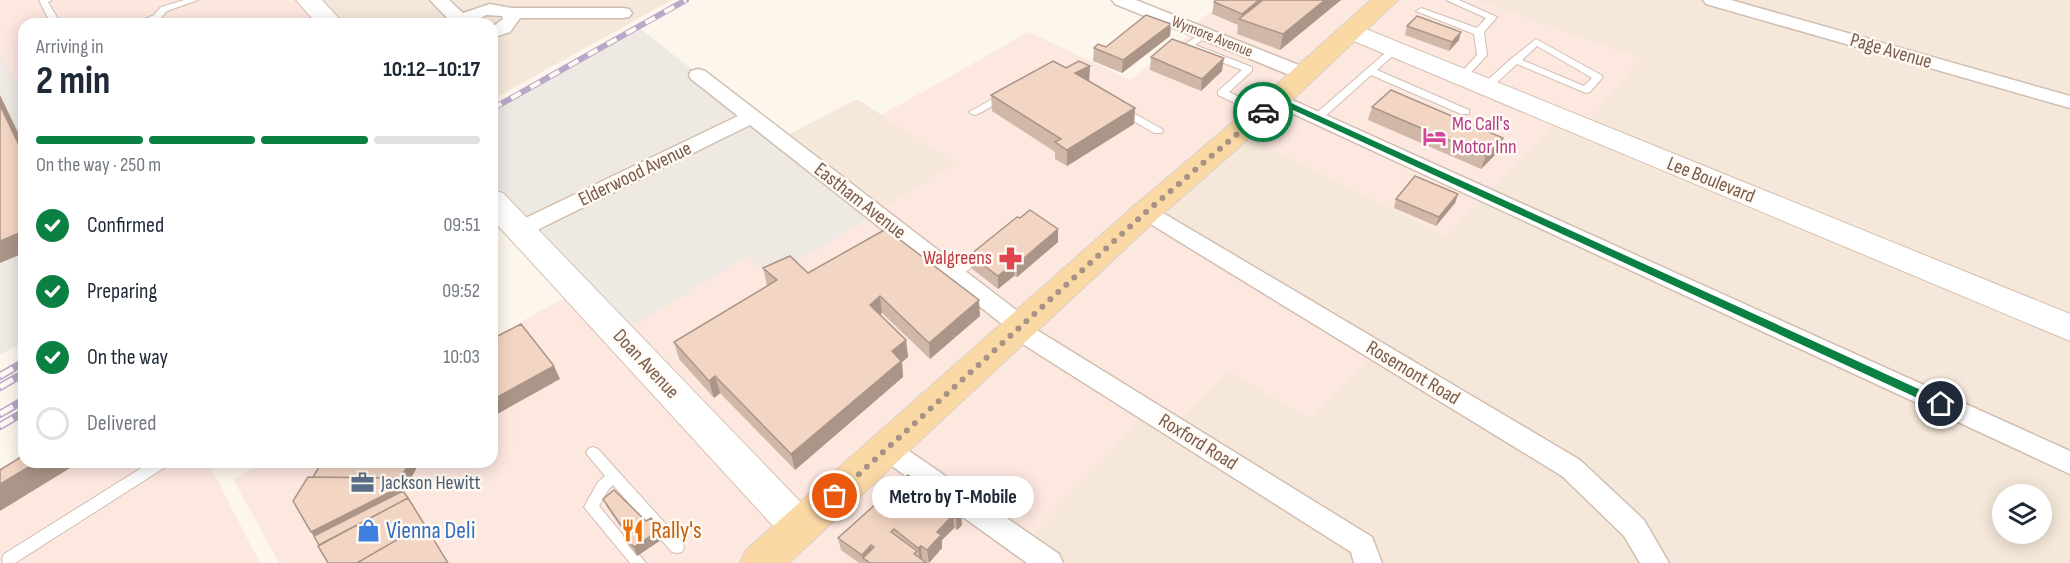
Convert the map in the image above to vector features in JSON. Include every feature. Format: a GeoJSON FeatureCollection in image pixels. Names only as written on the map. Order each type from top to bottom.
{"type":"FeatureCollection","features":[{"type":"Feature","properties":{"kind":"main road"},"geometry":{"type":"LineString","coordinates":[[761,563],[1146,212],[1270,106],[1386,0]]}},
{"type":"Feature","properties":{"kind":"street"},"geometry":{"type":"LineString","coordinates":[[308,0],[325,18]]}},
{"type":"Feature","properties":{"kind":"street"},"geometry":{"type":"LineString","coordinates":[[440,0],[458,18]]}},
{"type":"Feature","properties":{"kind":"street"},"geometry":{"type":"LineString","coordinates":[[460,18],[472,0]]}},
{"type":"Feature","properties":{"kind":"street","name":"Wymore Avenue"},"geometry":{"type":"LineString","coordinates":[[1121,0],[1304,74]]}},
{"type":"Feature","properties":{"kind":"street","name":"Page Avenue"},"geometry":{"type":"LineString","coordinates":[[1712,0],[2070,102]]}},
{"type":"Feature","properties":{"kind":"street"},"geometry":{"type":"LineString","coordinates":[[462,18],[482,11],[498,9],[509,13],[623,13]]}},
{"type":"Feature","properties":{"kind":"street"},"geometry":{"type":"LineString","coordinates":[[498,30],[512,20],[509,13]]}},
{"type":"Feature","properties":{"kind":"street","name":"Lee Boulevard"},"geometry":{"type":"LineString","coordinates":[[1352,31],[2070,328]]}},
{"type":"Feature","properties":{"kind":"street","name":"Eastham Avenue"},"geometry":{"type":"LineString","coordinates":[[698,75],[955,274],[1020,328]]}},
{"type":"Feature","properties":{"kind":"street"},"geometry":{"type":"LineString","coordinates":[[1270,106],[1317,118],[2070,463]]}},
{"type":"Feature","properties":{"kind":"street","name":"Elderwood Avenue"},"geometry":{"type":"LineString","coordinates":[[519,230],[751,117]]}},
{"type":"Feature","properties":{"kind":"street","name":"Doan Avenue"},"geometry":{"type":"LineString","coordinates":[[498,207],[800,528]]}},
{"type":"Feature","properties":{"kind":"street","name":"Rosemont Road"},"geometry":{"type":"LineString","coordinates":[[1146,212],[1571,468],[1634,528],[1655,563]]}},
{"type":"Feature","properties":{"kind":"street","name":"Roxford Road"},"geometry":{"type":"LineString","coordinates":[[1020,328],[1362,545],[1368,563]]}},
{"type":"Feature","properties":{"kind":"street"},"geometry":{"type":"LineString","coordinates":[[887,449],[1049,563]]}},
{"type":"Feature","properties":{"kind":"lane"},"geometry":{"type":"LineString","coordinates":[[47,0],[43,2],[52,18]]}},
{"type":"Feature","properties":{"kind":"lane"},"geometry":{"type":"LineString","coordinates":[[154,18],[161,6],[193,0]]}},
{"type":"Feature","properties":{"kind":"lane"},"geometry":{"type":"LineString","coordinates":[[1451,0],[1492,17],[1479,32],[1482,54],[1474,82]]}},
{"type":"Feature","properties":{"kind":"lane"},"geometry":{"type":"LineString","coordinates":[[1420,11],[1479,32]]}},
{"type":"Feature","properties":{"kind":"lane"},"geometry":{"type":"LineString","coordinates":[[1205,34],[1188,46],[1249,69],[1222,93],[1270,106]]}},
{"type":"Feature","properties":{"kind":"lane"},"geometry":{"type":"LineString","coordinates":[[1474,82],[1515,60],[1536,42],[1598,77],[1586,90],[1515,60]]}},
{"type":"Feature","properties":{"kind":"lane"},"geometry":{"type":"LineString","coordinates":[[1317,118],[1395,49]]}},
{"type":"Feature","properties":{"kind":"lane"},"geometry":{"type":"LineString","coordinates":[[1370,71],[1465,112]]}},
{"type":"Feature","properties":{"kind":"lane"},"geometry":{"type":"LineString","coordinates":[[974,112],[1014,89]]}},
{"type":"Feature","properties":{"kind":"lane"},"geometry":{"type":"LineString","coordinates":[[1111,103],[1158,131]]}},
{"type":"Feature","properties":{"kind":"lane"},"geometry":{"type":"LineString","coordinates":[[955,274],[990,247]]}},
{"type":"Feature","properties":{"kind":"lane"},"geometry":{"type":"LineString","coordinates":[[593,453],[677,547]]}},
{"type":"Feature","properties":{"kind":"lane"},"geometry":{"type":"LineString","coordinates":[[9,559],[153,468]]}},
{"type":"Feature","properties":{"kind":"lane"},"geometry":{"type":"LineString","coordinates":[[614,476],[603,486],[591,507],[639,563]]}},
{"type":"Feature","properties":{"kind":"shaded area"},"geometry":{"type":"Polygon","coordinates":[[[0,0],[308,0],[325,18],[18,18],[18,86],[0,51],[0,0]]]}},
{"type":"Feature","properties":{"kind":"shaded area"},"geometry":{"type":"Polygon","coordinates":[[[308,0],[672,0],[498,97],[498,18],[325,18],[308,0]]]}},
{"type":"Feature","properties":{"kind":"shaded area"},"geometry":{"type":"Polygon","coordinates":[[[1225,0],[1475,0],[1641,59],[1583,127],[1560,118],[1446,236],[1239,133],[1146,211],[1377,351],[1311,419],[1228,370],[1172,426],[1148,412],[1023,544],[1049,563],[279,563],[233,479],[254,468],[498,468],[498,335],[564,298],[618,334],[748,255],[773,277],[956,163],[881,115],[1029,32],[1130,80],[1195,31],[1190,28],[1225,0]]]}},
{"type":"Feature","properties":{"kind":"shaded area"},"geometry":{"type":"Polygon","coordinates":[[[1475,0],[2070,0],[2070,563],[1049,563],[1022,544],[1148,411],[1172,426],[1228,370],[1311,419],[1146,212],[1239,132],[1446,236],[1560,117],[1640,59],[1475,0]]]}},
{"type":"Feature","properties":{"kind":"shaded area"},"geometry":{"type":"Polygon","coordinates":[[[638,27],[876,214],[772,277],[748,256],[618,335],[498,206],[498,106],[638,27]]]}},
{"type":"Feature","properties":{"kind":"shaded area"},"geometry":{"type":"Polygon","coordinates":[[[0,51],[18,86],[18,345],[0,355],[0,51]]]}},
{"type":"Feature","properties":{"kind":"shaded area"},"geometry":{"type":"Polygon","coordinates":[[[857,99],[956,163],[876,214],[780,139],[857,99]]]}},
{"type":"Feature","properties":{"kind":"shaded area"},"geometry":{"type":"Polygon","coordinates":[[[52,468],[211,468],[260,563],[0,563],[0,501],[52,468]]]}},
{"type":"Feature","properties":{"kind":"building"},"geometry":{"type":"Polygon","coordinates":[[[1216,0],[1259,0],[1242,14],[1214,2],[1216,0]]]}},
{"type":"Feature","properties":{"kind":"building"},"geometry":{"type":"Polygon","coordinates":[[[1263,0],[1325,0],[1283,34],[1239,19],[1263,0]]]}},
{"type":"Feature","properties":{"kind":"building"},"geometry":{"type":"Polygon","coordinates":[[[1146,15],[1171,24],[1123,60],[1094,48],[1098,44],[1106,47],[1146,15]]]}},
{"type":"Feature","properties":{"kind":"building"},"geometry":{"type":"Polygon","coordinates":[[[1417,16],[1461,32],[1452,42],[1407,26],[1417,16]]]}},
{"type":"Feature","properties":{"kind":"building"},"geometry":{"type":"Polygon","coordinates":[[[1172,39],[1224,58],[1202,79],[1151,57],[1172,39]]]}},
{"type":"Feature","properties":{"kind":"building"},"geometry":{"type":"Polygon","coordinates":[[[1053,61],[1066,68],[1079,61],[1090,66],[1075,73],[1135,108],[1067,150],[1055,142],[1061,139],[991,95],[1053,61]]]}},
{"type":"Feature","properties":{"kind":"building"},"geometry":{"type":"Polygon","coordinates":[[[1391,90],[1503,138],[1486,156],[1372,107],[1391,90]]]}},
{"type":"Feature","properties":{"kind":"building"},"geometry":{"type":"Polygon","coordinates":[[[0,105],[18,143],[18,234],[0,241],[0,105]]]}},
{"type":"Feature","properties":{"kind":"building"},"geometry":{"type":"Polygon","coordinates":[[[1415,176],[1458,194],[1439,217],[1396,199],[1415,176]]]}},
{"type":"Feature","properties":{"kind":"building"},"geometry":{"type":"Polygon","coordinates":[[[1030,210],[1058,229],[1017,264],[1014,263],[998,276],[970,255],[1017,217],[1020,218],[1030,210]]]}},
{"type":"Feature","properties":{"kind":"building"},"geometry":{"type":"Polygon","coordinates":[[[886,229],[979,300],[929,343],[880,296],[870,305],[906,340],[892,351],[901,361],[791,454],[715,376],[709,381],[674,342],[777,280],[763,268],[790,256],[808,273],[886,229]]]}},
{"type":"Feature","properties":{"kind":"building"},"geometry":{"type":"Polygon","coordinates":[[[521,324],[554,366],[498,397],[498,336],[521,324]]]}},
{"type":"Feature","properties":{"kind":"building"},"geometry":{"type":"Polygon","coordinates":[[[18,459],[18,468],[27,468],[0,484],[0,470],[18,459]]]}},
{"type":"Feature","properties":{"kind":"building"},"geometry":{"type":"Polygon","coordinates":[[[318,468],[407,468],[398,482],[394,478],[313,477],[318,468]]]}},
{"type":"Feature","properties":{"kind":"building"},"geometry":{"type":"Polygon","coordinates":[[[908,475],[961,513],[956,518],[953,515],[937,532],[941,535],[927,550],[921,546],[918,548],[894,529],[891,532],[917,551],[914,554],[927,563],[870,563],[863,558],[874,547],[871,545],[862,555],[838,538],[908,475]]]}},
{"type":"Feature","properties":{"kind":"building"},"geometry":{"type":"Polygon","coordinates":[[[308,477],[394,478],[400,487],[311,532],[293,501],[308,477]]]}},
{"type":"Feature","properties":{"kind":"building"},"geometry":{"type":"Polygon","coordinates":[[[614,490],[646,521],[651,518],[661,529],[634,547],[624,536],[627,534],[603,499],[614,490]]]}},
{"type":"Feature","properties":{"kind":"building"},"geometry":{"type":"Polygon","coordinates":[[[403,491],[408,498],[319,545],[314,536],[403,491]]]}},
{"type":"Feature","properties":{"kind":"building"},"geometry":{"type":"Polygon","coordinates":[[[408,498],[426,527],[424,524],[357,563],[328,563],[318,546],[408,498]]]}},
{"type":"Feature","properties":{"kind":"building"},"geometry":{"type":"Polygon","coordinates":[[[424,524],[448,563],[357,563],[424,524]]]}},
{"type":"Feature","properties":{"kind":"railway"},"geometry":{"type":"LineString","coordinates":[[498,106],[686,0]]}},
{"type":"Feature","properties":{"kind":"railway"},"geometry":{"type":"LineString","coordinates":[[0,376],[18,366]]}},
{"type":"Feature","properties":{"kind":"railway"},"geometry":{"type":"LineString","coordinates":[[0,387],[18,376]]}},
{"type":"Feature","properties":{"kind":"railway"},"geometry":{"type":"LineString","coordinates":[[0,414],[18,404]]}},
{"type":"Feature","properties":{"kind":"railway"},"geometry":{"type":"LineString","coordinates":[[0,426],[18,416]]}},
{"type":"Feature","properties":{"kind":"way so far"},"geometry":{"type":"LineString","coordinates":[[835,496],[1146,212],[1263,112]]}},
{"type":"Feature","properties":{"kind":"place","name":"Mc Call's Motor Inn"},"geometry":{"type":"Point","coordinates":[1434,136]}},
{"type":"Feature","properties":{"kind":"place","name":"Walgreens"},"geometry":{"type":"Point","coordinates":[1010,258]}},
{"type":"Feature","properties":{"kind":"place","name":"Jackson Hewitt"},"geometry":{"type":"Point","coordinates":[363,483]}},
{"type":"Feature","properties":{"kind":"place","name":"Metro by T-Mobile"},"geometry":{"type":"Point","coordinates":[835,496]}},
{"type":"Feature","properties":{"kind":"place","name":"Vienna Deli"},"geometry":{"type":"Point","coordinates":[368,530]}},
{"type":"Feature","properties":{"kind":"place","name":"Rally's"},"geometry":{"type":"Point","coordinates":[633,530]}},
{"type":"Feature","properties":{"kind":"route"},"geometry":{"type":"LineString","coordinates":[[1263,112],[1277,99],[1941,404]]}}]}
